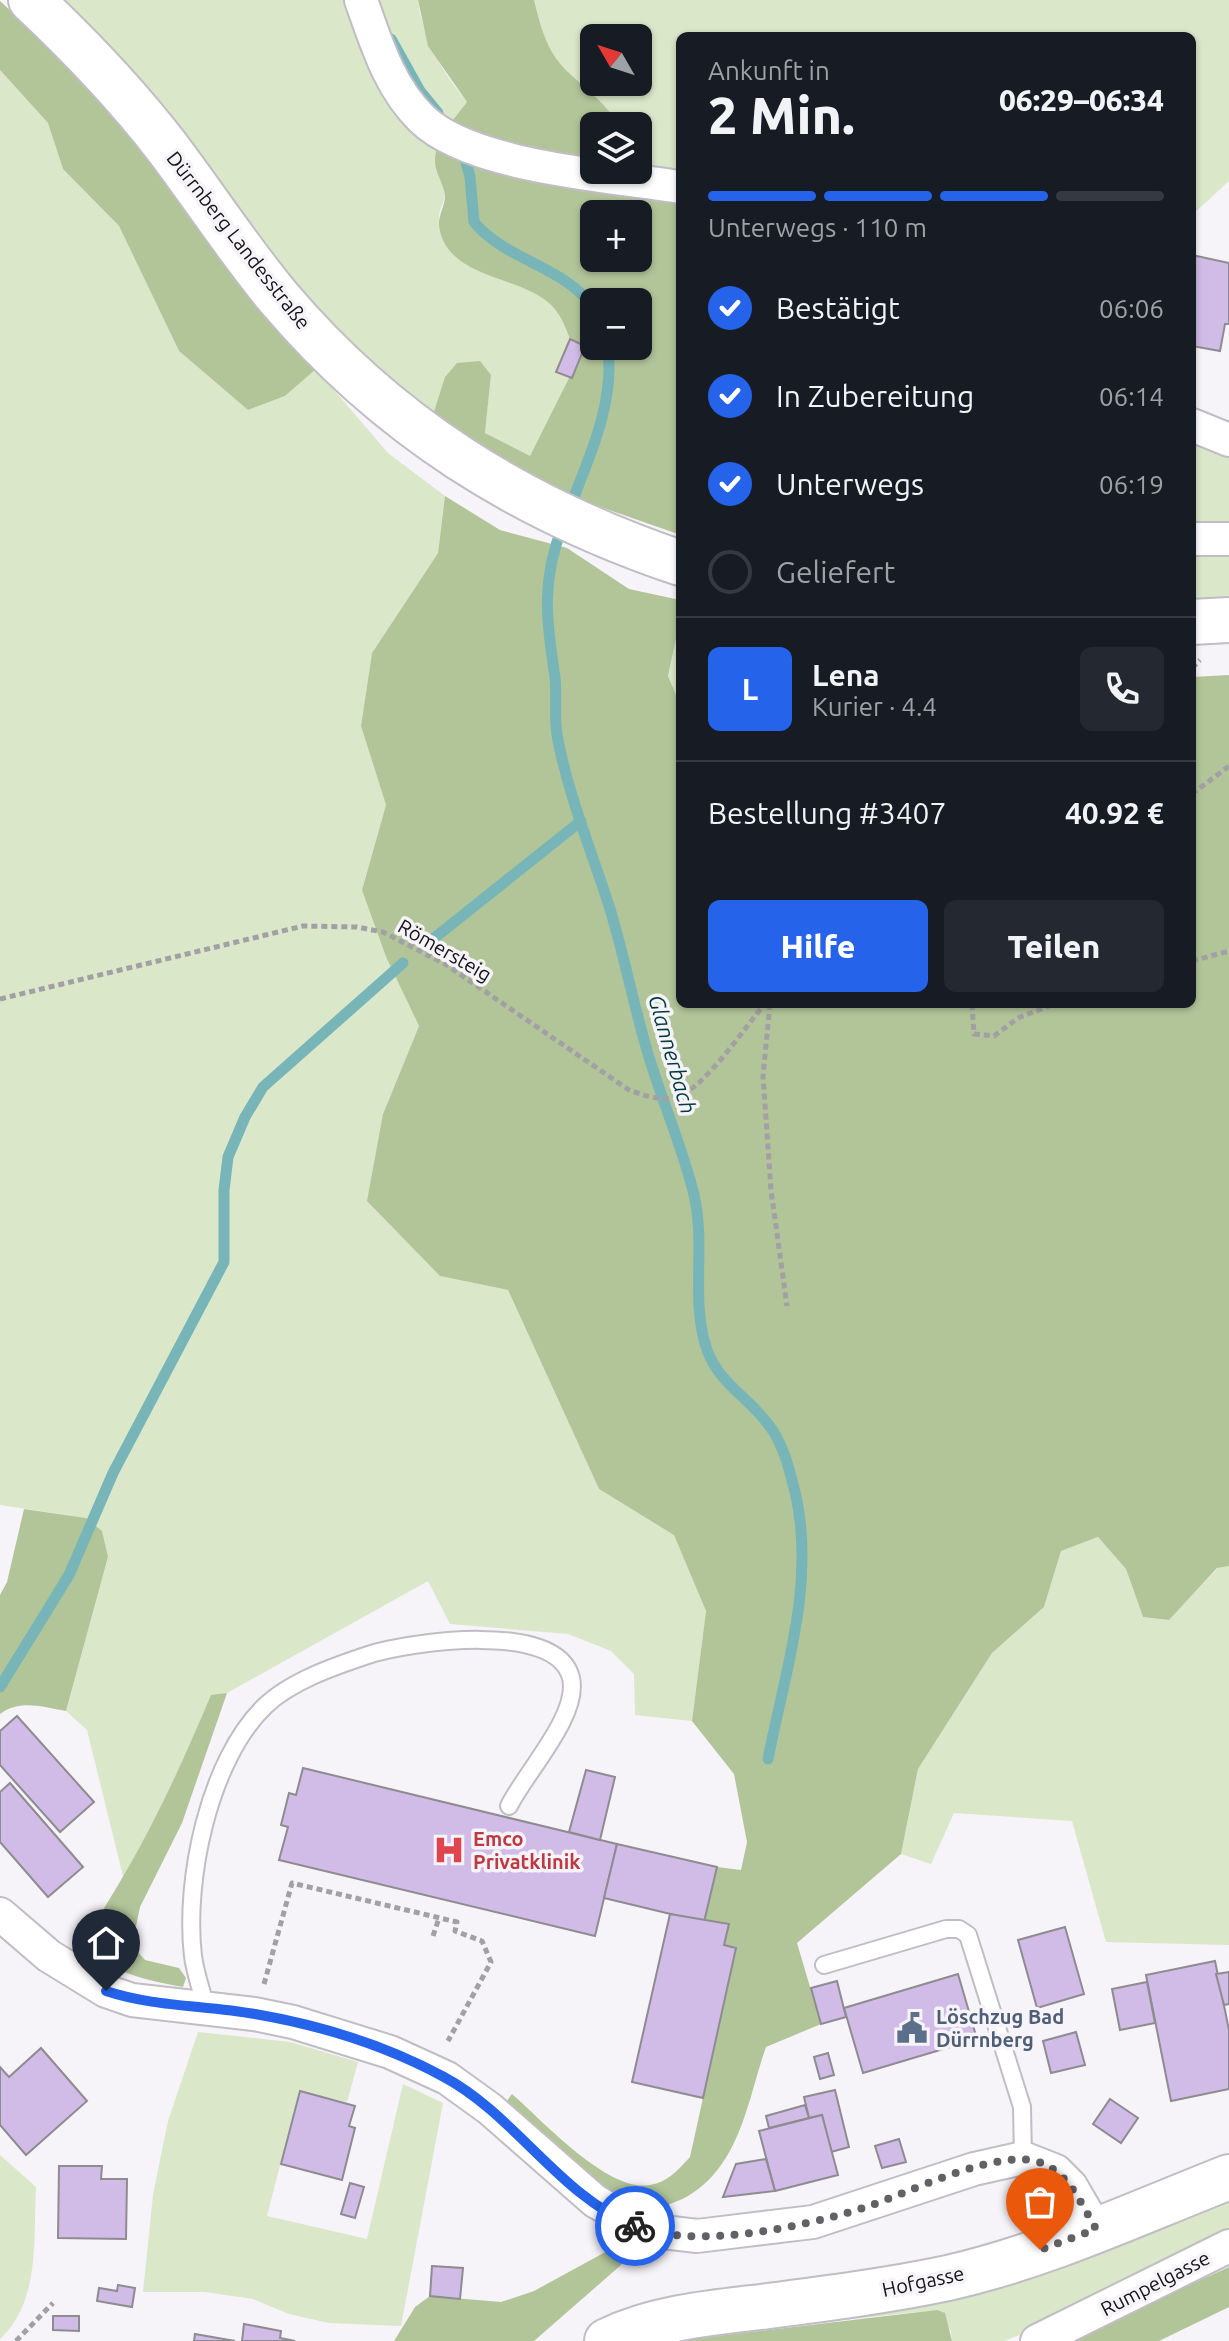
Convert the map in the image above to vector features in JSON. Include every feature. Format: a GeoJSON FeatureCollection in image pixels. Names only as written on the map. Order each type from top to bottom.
{"type":"FeatureCollection","features":[{"type":"Feature","properties":{"kind":"main road","name":"Dürrnberg Landesstraße"},"geometry":{"type":"LineString","coordinates":[[31,0],[100,66],[165,145],[277,296],[363,386],[447,452],[504,485],[571,522],[676,561]]}},
{"type":"Feature","properties":{"kind":"main road"},"geometry":{"type":"LineString","coordinates":[[1196,622],[1229,620]]}},
{"type":"Feature","properties":{"kind":"main road","name":"Hofgasse"},"geometry":{"type":"LineString","coordinates":[[607,2341],[625,2332],[685,2317],[868,2293],[949,2277],[1012,2260],[1229,2177]]}},
{"type":"Feature","properties":{"kind":"street"},"geometry":{"type":"LineString","coordinates":[[361,0],[385,67],[422,119],[446,138],[509,159],[676,186]]}},
{"type":"Feature","properties":{"kind":"street"},"geometry":{"type":"LineString","coordinates":[[1196,427],[1229,440]]}},
{"type":"Feature","properties":{"kind":"street"},"geometry":{"type":"LineString","coordinates":[[1196,539],[1229,539]]}},
{"type":"Feature","properties":{"kind":"street"},"geometry":{"type":"LineString","coordinates":[[0,1914],[49,1956],[106,1991],[132,2000],[254,2014],[390,2052],[447,2078],[490,2109],[595,2201],[646,2230],[697,2236],[813,2222],[974,2169],[1023,2158],[1042,2163],[1063,2179],[1096,2229]]}},
{"type":"Feature","properties":{"kind":"street","name":"Rumpelgasse"},"geometry":{"type":"LineString","coordinates":[[1037,2341],[1229,2246]]}},
{"type":"Feature","properties":{"kind":"lane"},"geometry":{"type":"LineString","coordinates":[[206,2009],[193,1957],[191,1918],[197,1862],[216,1786],[239,1737],[267,1704],[308,1679],[370,1655],[440,1642],[499,1641],[531,1645],[562,1662],[571,1676],[572,1693],[549,1744],[520,1784],[509,1806]]}},
{"type":"Feature","properties":{"kind":"lane"},"geometry":{"type":"LineString","coordinates":[[824,1965],[946,1929],[959,1929],[968,1935],[1022,2107],[1023,2158]]}},
{"type":"Feature","properties":{"kind":"path"},"geometry":{"type":"LineString","coordinates":[[1196,791],[1229,766]]}},
{"type":"Feature","properties":{"kind":"path","name":"Römersteig"},"geometry":{"type":"LineString","coordinates":[[0,999],[303,926],[357,927],[383,932],[445,964],[629,1090],[654,1098],[678,1097],[701,1079],[764,1008]]}},
{"type":"Feature","properties":{"kind":"path"},"geometry":{"type":"LineString","coordinates":[[1196,960],[1229,951]]}},
{"type":"Feature","properties":{"kind":"path"},"geometry":{"type":"LineString","coordinates":[[768,1008],[763,1076],[771,1190],[787,1306]]}},
{"type":"Feature","properties":{"kind":"path"},"geometry":{"type":"LineString","coordinates":[[972,1008],[974,1034],[994,1036],[1018,1018],[1044,1008]]}},
{"type":"Feature","properties":{"kind":"path"},"geometry":{"type":"LineString","coordinates":[[254,2014],[292,1883],[457,1922],[455,1931],[482,1941],[491,1962],[446,2044],[434,2040]]}},
{"type":"Feature","properties":{"kind":"path"},"geometry":{"type":"LineString","coordinates":[[433,1936],[439,1918]]}},
{"type":"Feature","properties":{"kind":"path"},"geometry":{"type":"LineString","coordinates":[[16,2341],[53,2303]]}},
{"type":"Feature","properties":{"kind":"green space"},"geometry":{"type":"Polygon","coordinates":[[[61,0],[350,0],[438,145],[437,161],[444,193],[439,216],[443,237],[453,252],[467,263],[522,287],[553,307],[570,339],[580,344],[580,356],[530,457],[485,433],[491,375],[432,418],[314,314],[61,0]]]}},
{"type":"Feature","properties":{"kind":"green space"},"geometry":{"type":"Polygon","coordinates":[[[367,0],[418,0],[424,28],[435,54],[467,102],[451,124],[426,112],[367,0]]]}},
{"type":"Feature","properties":{"kind":"green space"},"geometry":{"type":"Polygon","coordinates":[[[418,0],[534,0],[544,36],[558,61],[580,83],[580,96],[594,96],[609,112],[580,112],[580,184],[634,184],[676,199],[675,533],[572,497],[432,418],[445,377],[457,363],[480,361],[491,375],[485,433],[530,456],[580,356],[580,360],[652,360],[652,288],[580,288],[580,344],[570,339],[556,311],[540,297],[473,269],[447,247],[439,226],[445,196],[435,165],[438,145],[467,102],[428,46],[418,0]]]}},
{"type":"Feature","properties":{"kind":"green space"},"geometry":{"type":"Polygon","coordinates":[[[534,0],[1229,0],[1229,181],[1196,211],[1196,32],[676,32],[676,177],[652,173],[652,112],[609,112],[594,96],[652,96],[652,24],[580,24],[580,83],[558,61],[548,44],[534,0]]]}},
{"type":"Feature","properties":{"kind":"green space"},"geometry":{"type":"Polygon","coordinates":[[[0,1],[99,92],[316,369],[285,396],[248,410],[179,351],[119,226],[63,169],[48,123],[0,70],[0,1]]]}},
{"type":"Feature","properties":{"kind":"green space"},"geometry":{"type":"Polygon","coordinates":[[[0,70],[48,123],[63,169],[119,226],[179,351],[248,410],[285,396],[316,369],[388,453],[445,496],[438,553],[372,653],[361,726],[386,805],[362,890],[386,957],[419,1026],[383,1114],[440,1276],[508,1290],[599,1489],[675,1535],[706,1611],[692,1721],[635,1715],[634,1674],[611,1651],[568,1634],[450,1624],[428,1581],[227,1693],[211,1696],[168,1799],[124,1880],[87,1730],[66,1711],[108,1557],[86,1518],[0,1505],[0,70]]]}},
{"type":"Feature","properties":{"kind":"green space"},"geometry":{"type":"Polygon","coordinates":[[[1196,437],[1229,450],[1229,524],[1196,521],[1196,437]]]}},
{"type":"Feature","properties":{"kind":"green space"},"geometry":{"type":"Polygon","coordinates":[[[445,496],[500,530],[567,548],[629,589],[676,599],[676,639],[668,676],[676,695],[676,1008],[1196,1008],[1196,677],[1229,675],[1229,1566],[1217,1568],[1169,1620],[1143,1617],[1126,1569],[1098,1537],[1061,1551],[1044,1607],[992,1653],[918,1769],[901,1854],[797,1943],[821,2024],[766,2047],[740,2129],[720,2167],[706,2183],[688,2196],[647,2212],[591,2180],[508,2109],[506,2102],[512,2094],[596,2167],[633,2184],[650,2185],[662,2181],[690,2157],[736,1948],[724,1945],[729,1924],[704,1922],[717,1867],[741,1870],[747,1842],[734,1774],[692,1721],[706,1611],[674,1535],[599,1489],[508,1290],[440,1276],[367,1201],[383,1114],[419,1026],[386,957],[362,890],[386,805],[361,726],[372,653],[438,553],[445,496]]]}},
{"type":"Feature","properties":{"kind":"green space"},"geometry":{"type":"Polygon","coordinates":[[[1229,553],[1229,601],[1196,605],[1196,554],[1229,553]]]}},
{"type":"Feature","properties":{"kind":"green space"},"geometry":{"type":"Polygon","coordinates":[[[676,638],[676,695],[668,676],[676,638]]]}},
{"type":"Feature","properties":{"kind":"green space"},"geometry":{"type":"Polygon","coordinates":[[[24,1509],[86,1518],[102,1531],[108,1557],[66,1711],[24,1705],[0,1714],[0,1595],[7,1582],[24,1509]]]}},
{"type":"Feature","properties":{"kind":"green space"},"geometry":{"type":"Polygon","coordinates":[[[1098,1537],[1126,1569],[1143,1617],[1168,1620],[1218,1568],[1229,1566],[1229,1945],[1106,1942],[1072,1821],[954,1813],[931,1864],[901,1854],[918,1769],[992,1653],[1044,1607],[1061,1551],[1098,1537]]]}},
{"type":"Feature","properties":{"kind":"green space"},"geometry":{"type":"Polygon","coordinates":[[[227,1693],[182,1823],[140,1907],[135,1931],[138,1952],[145,1960],[179,1968],[186,1978],[183,1987],[128,1974],[78,1948],[118,1886],[151,1825],[211,1695],[227,1693]]]}},
{"type":"Feature","properties":{"kind":"green space"},"geometry":{"type":"Polygon","coordinates":[[[198,2032],[290,2042],[358,2062],[347,2102],[299,2091],[267,2216],[367,2239],[403,2084],[443,2103],[401,2326],[329,2323],[289,2314],[253,2299],[205,2292],[143,2292],[153,2195],[168,2121],[198,2032]]]}},
{"type":"Feature","properties":{"kind":"green space"},"geometry":{"type":"Polygon","coordinates":[[[0,2155],[36,2187],[29,2288],[13,2323],[0,2339],[0,2155]]]}},
{"type":"Feature","properties":{"kind":"green space"},"geometry":{"type":"Polygon","coordinates":[[[1229,2197],[1229,2229],[1030,2331],[1004,2341],[952,2341],[951,2331],[937,2310],[711,2334],[1229,2197]]]}},
{"type":"Feature","properties":{"kind":"green space"},"geometry":{"type":"Polygon","coordinates":[[[620,2244],[625,2254],[621,2265],[534,2341],[394,2341],[415,2307],[430,2296],[501,2302],[534,2291],[620,2244]]]}},
{"type":"Feature","properties":{"kind":"green space"},"geometry":{"type":"Polygon","coordinates":[[[1229,2267],[1229,2307],[1159,2341],[1065,2341],[1229,2267]]]}},
{"type":"Feature","properties":{"kind":"green space"},"geometry":{"type":"Polygon","coordinates":[[[937,2310],[945,2313],[952,2341],[674,2341],[937,2310]]]}},
{"type":"Feature","properties":{"kind":"building"},"geometry":{"type":"Polygon","coordinates":[[[1196,256],[1229,263],[1229,324],[1225,324],[1220,351],[1196,347],[1196,256]]]}},
{"type":"Feature","properties":{"kind":"building"},"geometry":{"type":"Polygon","coordinates":[[[570,339],[580,344],[580,358],[572,378],[556,372],[570,339]]]}},
{"type":"Feature","properties":{"kind":"building"},"geometry":{"type":"Polygon","coordinates":[[[17,1716],[94,1802],[60,1832],[0,1765],[0,1731],[17,1716]]]}},
{"type":"Feature","properties":{"kind":"building","name":"Emco Privatklinik"},"geometry":{"type":"Polygon","coordinates":[[[303,1768],[617,1844],[595,1936],[279,1860],[288,1827],[281,1825],[289,1793],[296,1795],[303,1768]]]}},
{"type":"Feature","properties":{"kind":"building"},"geometry":{"type":"Polygon","coordinates":[[[586,1770],[615,1777],[600,1840],[569,1832],[586,1770]]]}},
{"type":"Feature","properties":{"kind":"building"},"geometry":{"type":"Polygon","coordinates":[[[10,1783],[83,1867],[48,1897],[0,1842],[0,1792],[10,1783]]]}},
{"type":"Feature","properties":{"kind":"building"},"geometry":{"type":"Polygon","coordinates":[[[617,1844],[717,1867],[704,1922],[604,1898],[617,1844]]]}},
{"type":"Feature","properties":{"kind":"building"},"geometry":{"type":"Polygon","coordinates":[[[670,1914],[729,1924],[724,1945],[736,1948],[703,2098],[632,2082],[670,1914]]]}},
{"type":"Feature","properties":{"kind":"building"},"geometry":{"type":"Polygon","coordinates":[[[1065,1927],[1084,1994],[1037,2008],[1018,1940],[1065,1927]]]}},
{"type":"Feature","properties":{"kind":"building"},"geometry":{"type":"Polygon","coordinates":[[[1215,1961],[1229,2030],[1229,2089],[1171,2101],[1146,1975],[1215,1961]]]}},
{"type":"Feature","properties":{"kind":"building"},"geometry":{"type":"Polygon","coordinates":[[[1229,1972],[1229,2004],[1224,2005],[1216,1974],[1229,1972]]]}},
{"type":"Feature","properties":{"kind":"building","name":"Löschzug Bad Dürrnberg"},"geometry":{"type":"Polygon","coordinates":[[[958,1974],[977,2039],[863,2073],[844,2008],[958,1974]]]}},
{"type":"Feature","properties":{"kind":"building"},"geometry":{"type":"Polygon","coordinates":[[[837,1981],[846,2017],[821,2024],[811,1988],[837,1981]]]}},
{"type":"Feature","properties":{"kind":"building"},"geometry":{"type":"Polygon","coordinates":[[[1147,1982],[1155,2023],[1120,2030],[1112,1989],[1147,1982]]]}},
{"type":"Feature","properties":{"kind":"building"},"geometry":{"type":"Polygon","coordinates":[[[1076,2032],[1085,2065],[1051,2073],[1043,2041],[1076,2032]]]}},
{"type":"Feature","properties":{"kind":"building"},"geometry":{"type":"Polygon","coordinates":[[[41,2048],[87,2101],[26,2155],[0,2125],[0,2067],[9,2077],[41,2048]]]}},
{"type":"Feature","properties":{"kind":"building"},"geometry":{"type":"Polygon","coordinates":[[[828,2053],[834,2075],[820,2079],[814,2057],[828,2053]]]}},
{"type":"Feature","properties":{"kind":"building"},"geometry":{"type":"Polygon","coordinates":[[[835,2090],[849,2147],[831,2152],[822,2115],[809,2118],[804,2097],[835,2090]]]}},
{"type":"Feature","properties":{"kind":"building"},"geometry":{"type":"Polygon","coordinates":[[[300,2091],[355,2106],[349,2126],[355,2128],[342,2180],[281,2164],[300,2091]]]}},
{"type":"Feature","properties":{"kind":"building"},"geometry":{"type":"Polygon","coordinates":[[[1110,2099],[1138,2118],[1121,2143],[1093,2124],[1110,2099]]]}},
{"type":"Feature","properties":{"kind":"building"},"geometry":{"type":"Polygon","coordinates":[[[805,2105],[809,2118],[769,2128],[766,2116],[805,2105]]]}},
{"type":"Feature","properties":{"kind":"building"},"geometry":{"type":"Polygon","coordinates":[[[822,2115],[838,2175],[775,2191],[759,2131],[822,2115]]]}},
{"type":"Feature","properties":{"kind":"building"},"geometry":{"type":"Polygon","coordinates":[[[899,2139],[906,2162],[882,2168],[875,2146],[899,2139]]]}},
{"type":"Feature","properties":{"kind":"building"},"geometry":{"type":"Polygon","coordinates":[[[766,2159],[775,2191],[723,2197],[736,2164],[766,2159]]]}},
{"type":"Feature","properties":{"kind":"building"},"geometry":{"type":"Polygon","coordinates":[[[59,2166],[102,2166],[101,2179],[127,2179],[126,2239],[58,2238],[59,2166]]]}},
{"type":"Feature","properties":{"kind":"building"},"geometry":{"type":"Polygon","coordinates":[[[350,2183],[364,2187],[355,2218],[341,2214],[350,2183]]]}},
{"type":"Feature","properties":{"kind":"building"},"geometry":{"type":"Polygon","coordinates":[[[432,2266],[463,2268],[460,2299],[430,2296],[432,2266]]]}},
{"type":"Feature","properties":{"kind":"building"},"geometry":{"type":"Polygon","coordinates":[[[118,2285],[135,2288],[132,2307],[97,2301],[99,2288],[117,2291],[118,2285]]]}},
{"type":"Feature","properties":{"kind":"building"},"geometry":{"type":"Polygon","coordinates":[[[53,2316],[79,2316],[79,2331],[53,2330],[53,2316]]]}},
{"type":"Feature","properties":{"kind":"building"},"geometry":{"type":"Polygon","coordinates":[[[244,2324],[281,2331],[280,2338],[295,2341],[242,2341],[244,2324]]]}},
{"type":"Feature","properties":{"kind":"building"},"geometry":{"type":"Polygon","coordinates":[[[195,2334],[235,2341],[194,2341],[195,2334]]]}},
{"type":"Feature","properties":{"kind":"waterway","name":"Glannerbach"},"geometry":{"type":"LineString","coordinates":[[391,39],[420,91],[438,113]]}},
{"type":"Feature","properties":{"kind":"waterway","name":"Glannerbach"},"geometry":{"type":"LineString","coordinates":[[463,151],[470,177],[474,222],[502,246],[553,273],[580,293]]}},
{"type":"Feature","properties":{"kind":"waterway","name":"Glannerbach"},"geometry":{"type":"LineString","coordinates":[[569,509],[599,429],[608,387],[608,360]]}},
{"type":"Feature","properties":{"kind":"waterway","name":"Glannerbach"},"geometry":{"type":"LineString","coordinates":[[563,525],[551,564],[547,600],[556,684],[556,728],[562,757],[610,909],[641,1030],[694,1195],[699,1234],[699,1312],[707,1350],[726,1381],[774,1432],[786,1458],[796,1496],[801,1529],[800,1595],[768,1759]]}},
{"type":"Feature","properties":{"kind":"waterway"},"geometry":{"type":"LineString","coordinates":[[433,939],[581,821]]}},
{"type":"Feature","properties":{"kind":"waterway"},"geometry":{"type":"LineString","coordinates":[[0,1687],[69,1575],[113,1473],[224,1262],[224,1190],[228,1157],[245,1117],[263,1087],[403,963]]}},
{"type":"Feature","properties":{"kind":"way so far"},"geometry":{"type":"LineString","coordinates":[[635,2226],[697,2236],[813,2222],[904,2195],[974,2169],[1023,2158],[1056,2171],[1071,2186],[1096,2229],[1040,2250]]}},
{"type":"Feature","properties":{"kind":"place","name":"Emco Privatklinik"},"geometry":{"type":"Point","coordinates":[449,1850]}},
{"type":"Feature","properties":{"kind":"place","name":"Löschzug Bad Dürrnberg"},"geometry":{"type":"Point","coordinates":[912,2028]}},
{"type":"Feature","properties":{"kind":"route"},"geometry":{"type":"LineString","coordinates":[[106,1991],[132,2000],[254,2014],[293,2022],[420,2064],[468,2092],[595,2201],[635,2226]]}}]}
